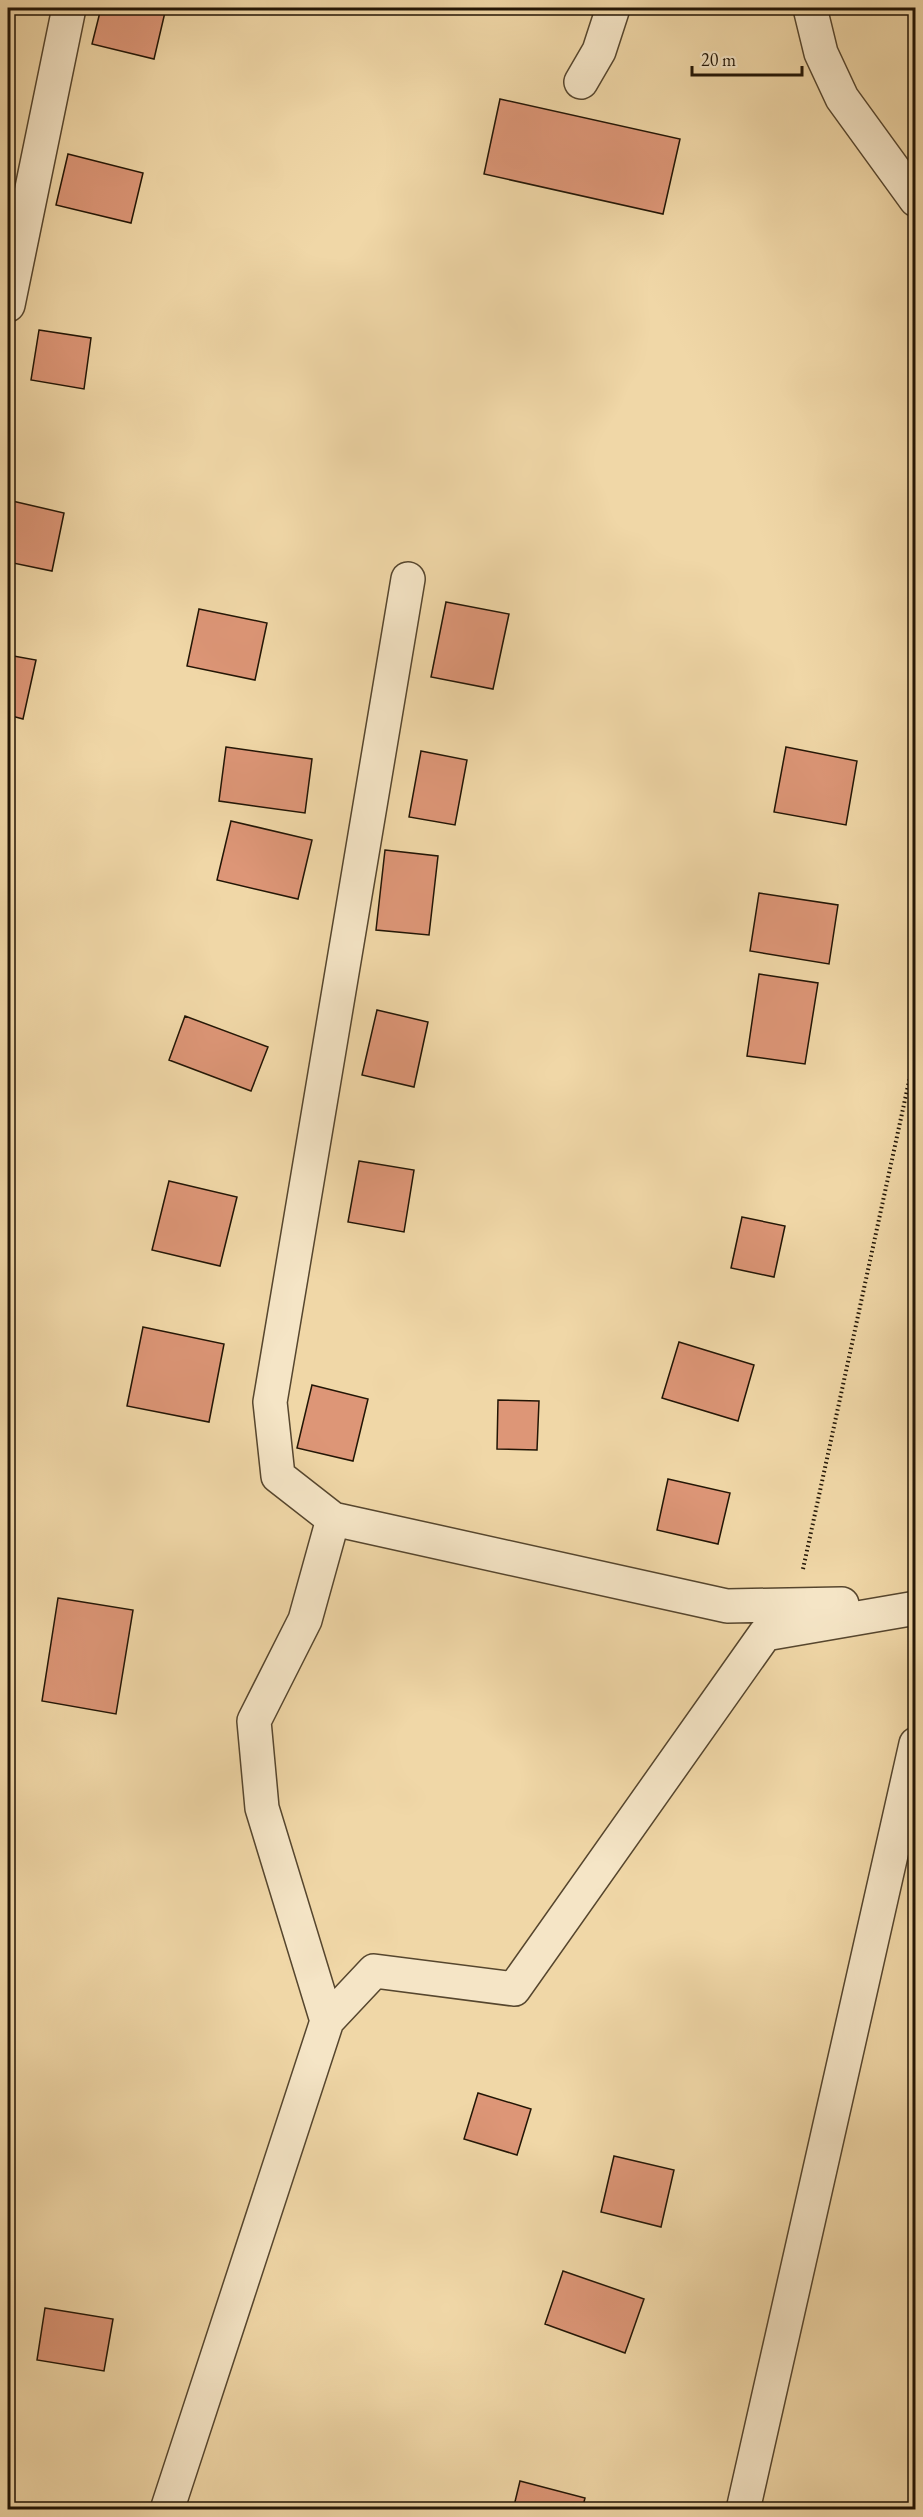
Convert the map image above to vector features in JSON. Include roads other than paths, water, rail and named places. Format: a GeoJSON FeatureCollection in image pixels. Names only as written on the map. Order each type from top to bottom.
{"type":"FeatureCollection","features":[{"type":"Feature","properties":{"kind":"street"},"geometry":{"type":"LineString","coordinates":[[8,305],[69,8]]}},
{"type":"Feature","properties":{"kind":"street"},"geometry":{"type":"LineString","coordinates":[[581,82],[599,51],[613,8]]}},
{"type":"Feature","properties":{"kind":"street"},"geometry":{"type":"LineString","coordinates":[[810,8],[821,53],[842,98],[915,200]]}},
{"type":"Feature","properties":{"kind":"street"},"geometry":{"type":"LineString","coordinates":[[408,579],[270,1402],[278,1476],[333,1519],[727,1606],[915,1603]]}},
{"type":"Feature","properties":{"kind":"street"},"geometry":{"type":"LineString","coordinates":[[327,2021],[262,1808],[254,1722],[305,1620],[333,1519]]}},
{"type":"Feature","properties":{"kind":"street"},"geometry":{"type":"LineString","coordinates":[[167,2510],[327,2021],[374,1971],[514,1989],[765,1634],[915,1608]]}},
{"type":"Feature","properties":{"kind":"street"},"geometry":{"type":"LineString","coordinates":[[743,2510],[915,1744]]}}]}
